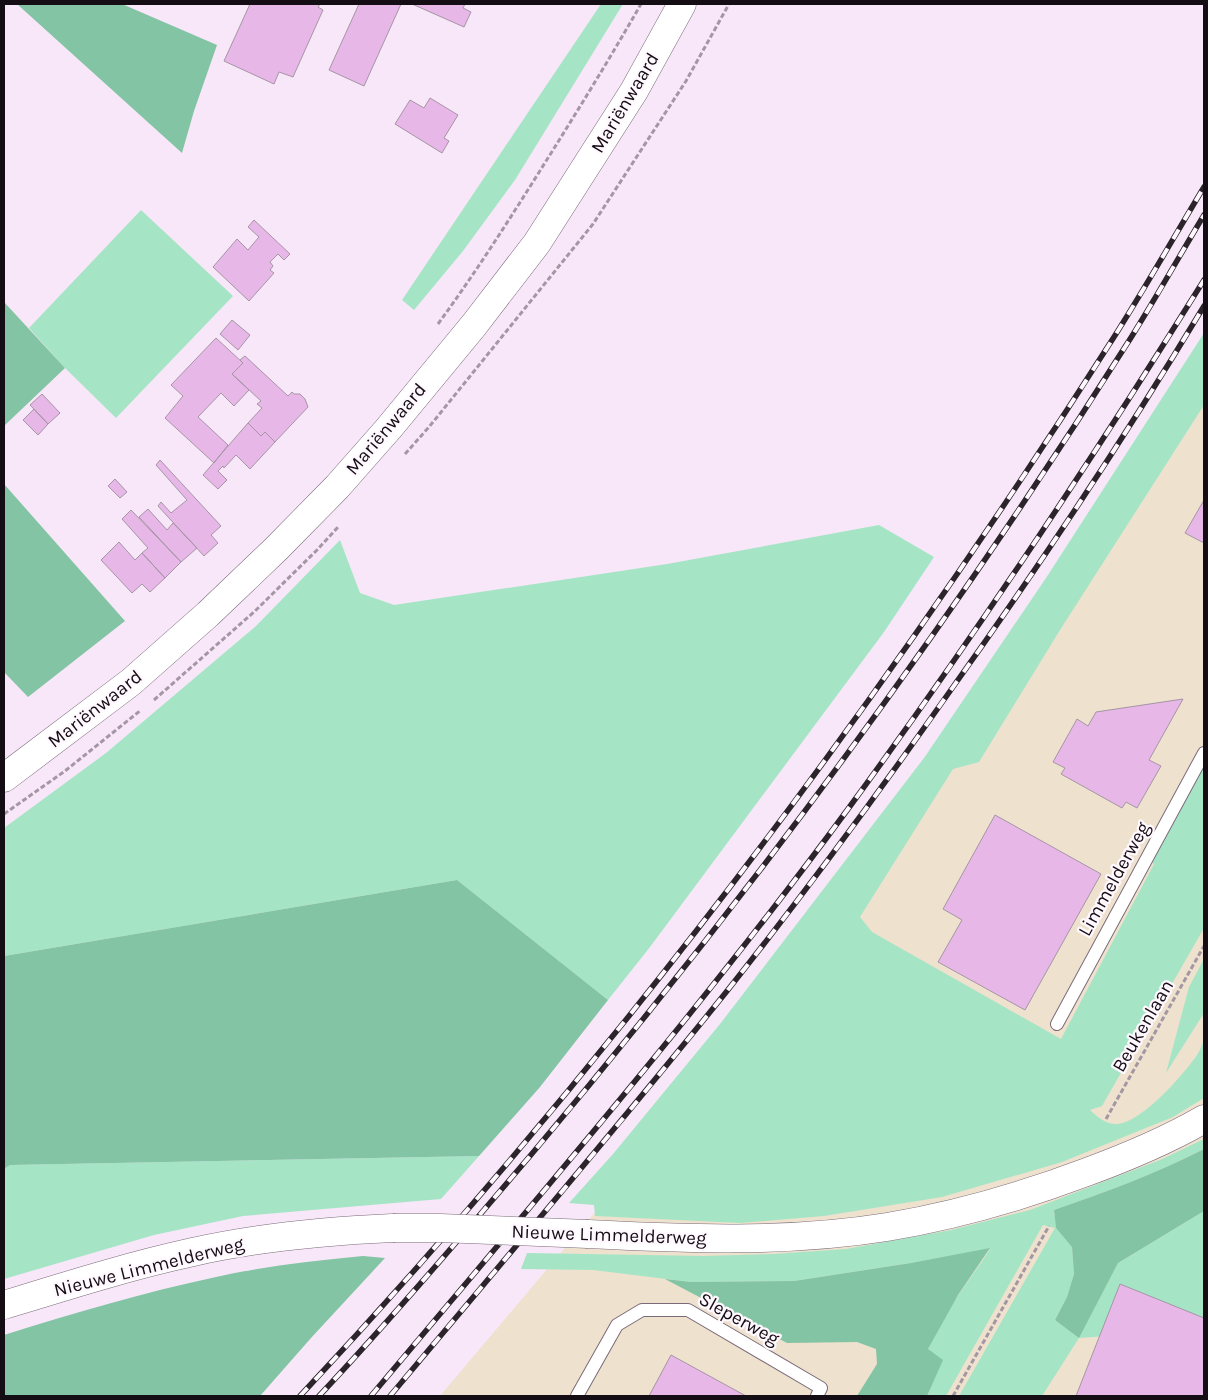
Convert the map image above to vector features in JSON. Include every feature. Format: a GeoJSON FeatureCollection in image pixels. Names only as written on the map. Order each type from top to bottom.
{"type":"FeatureCollection","features":[{"type":"Feature","properties":{"kind":"street","name":"Mariënwaard"},"geometry":{"type":"LineString","coordinates":[[4,778],[131,682],[208,614],[283,543],[337,487],[383,435],[474,324],[537,243],[629,99],[682,4]]}},
{"type":"Feature","properties":{"kind":"street","name":"Nieuwe Limmelderweg"},"geometry":{"type":"LineString","coordinates":[[4,1305],[193,1252],[286,1236],[332,1231],[440,1228],[726,1239],[837,1233],[886,1227],[975,1208],[1062,1182],[1117,1161],[1204,1119]]}},
{"type":"Feature","properties":{"kind":"lane","name":"Limmelderweg"},"geometry":{"type":"LineString","coordinates":[[1057,1024],[1204,753]]}},
{"type":"Feature","properties":{"kind":"lane","name":"Sleperweg"},"geometry":{"type":"LineString","coordinates":[[577,1396],[617,1325],[642,1310],[688,1310],[821,1388],[817,1396]]}},
{"type":"Feature","properties":{"kind":"path","name":"Mariënwaard"},"geometry":{"type":"LineString","coordinates":[[434,329],[474,274],[521,201],[616,48],[641,4]]}},
{"type":"Feature","properties":{"kind":"path","name":"Beukenlaan"},"geometry":{"type":"LineString","coordinates":[[1106,1119],[1204,946]]}},
{"type":"Feature","properties":{"kind":"path"},"geometry":{"type":"LineString","coordinates":[[953,1396],[1049,1226]]}},
{"type":"Feature","properties":{"kind":"shaded area"},"geometry":{"type":"Polygon","coordinates":[[[1204,345],[1204,1396],[440,1396],[818,948],[1204,345]]]}},
{"type":"Feature","properties":{"kind":"green space"},"geometry":{"type":"Polygon","coordinates":[[[17,4],[122,4],[217,45],[194,111],[182,153],[17,4]]]}},
{"type":"Feature","properties":{"kind":"green space"},"geometry":{"type":"Polygon","coordinates":[[[601,4],[623,4],[515,180],[463,251],[414,310],[402,300],[601,4]]]}},
{"type":"Feature","properties":{"kind":"green space"},"geometry":{"type":"Polygon","coordinates":[[[141,210],[233,296],[116,418],[65,368],[29,328],[141,210]]]}},
{"type":"Feature","properties":{"kind":"green space"},"geometry":{"type":"Polygon","coordinates":[[[4,302],[65,368],[4,426],[4,302]]]}},
{"type":"Feature","properties":{"kind":"green space"},"geometry":{"type":"Polygon","coordinates":[[[1204,333],[1204,405],[1060,630],[979,762],[953,769],[860,917],[872,932],[1061,1039],[1154,864],[1149,860],[1204,763],[1204,928],[1102,1106],[1090,1110],[1102,1120],[1113,1124],[1138,1116],[1160,1098],[1180,1076],[1196,1056],[1204,1041],[1204,1098],[1173,1117],[1062,1162],[942,1197],[824,1216],[740,1223],[595,1216],[594,1205],[569,1203],[613,1154],[720,1024],[924,758],[1046,578],[1204,333]]]}},
{"type":"Feature","properties":{"kind":"green space"},"geometry":{"type":"Polygon","coordinates":[[[4,484],[125,621],[28,697],[4,672],[4,484]]]}},
{"type":"Feature","properties":{"kind":"green space"},"geometry":{"type":"Polygon","coordinates":[[[879,525],[934,557],[884,632],[650,947],[608,1000],[457,880],[4,956],[4,828],[106,753],[256,626],[340,540],[360,593],[394,605],[667,564],[879,525]]]}},
{"type":"Feature","properties":{"kind":"green space"},"geometry":{"type":"Polygon","coordinates":[[[457,880],[608,1000],[540,1087],[479,1156],[10,1165],[4,1169],[4,956],[457,880]]]}},
{"type":"Feature","properties":{"kind":"green space"},"geometry":{"type":"Polygon","coordinates":[[[1204,959],[1204,1013],[1166,1073],[1189,987],[1204,959]]]}},
{"type":"Feature","properties":{"kind":"green space"},"geometry":{"type":"Polygon","coordinates":[[[1204,1139],[1204,1149],[1167,1167],[1054,1210],[1056,1228],[1072,1246],[1074,1274],[1067,1297],[1055,1320],[1079,1337],[1118,1263],[1204,1211],[1204,1329],[1079,1338],[1042,1396],[959,1396],[1055,1228],[1043,1225],[946,1396],[927,1396],[931,1383],[928,1359],[929,1347],[949,1309],[990,1249],[794,1281],[691,1282],[593,1270],[521,1269],[527,1253],[704,1256],[773,1254],[846,1249],[951,1230],[1030,1210],[1160,1160],[1204,1139]]]}},
{"type":"Feature","properties":{"kind":"green space"},"geometry":{"type":"Polygon","coordinates":[[[1204,1149],[1204,1211],[1118,1263],[1079,1338],[1055,1320],[1067,1297],[1074,1274],[1072,1247],[1056,1228],[1054,1210],[1149,1175],[1204,1149]]]}},
{"type":"Feature","properties":{"kind":"green space"},"geometry":{"type":"Polygon","coordinates":[[[479,1156],[441,1199],[243,1216],[154,1235],[4,1279],[4,1169],[10,1165],[479,1156]]]}},
{"type":"Feature","properties":{"kind":"green space"},"geometry":{"type":"Polygon","coordinates":[[[990,1248],[958,1295],[928,1349],[943,1360],[927,1396],[857,1396],[877,1364],[876,1349],[857,1342],[787,1343],[665,1279],[691,1282],[794,1281],[911,1263],[990,1248]]]}},
{"type":"Feature","properties":{"kind":"green space"},"geometry":{"type":"Polygon","coordinates":[[[363,1256],[385,1258],[260,1396],[4,1396],[4,1335],[110,1303],[234,1273],[363,1256]]]}},
{"type":"Feature","properties":{"kind":"building"},"geometry":{"type":"Polygon","coordinates":[[[250,4],[320,4],[318,7],[323,10],[293,77],[279,72],[274,84],[224,61],[250,4]]]}},
{"type":"Feature","properties":{"kind":"building"},"geometry":{"type":"Polygon","coordinates":[[[359,4],[401,4],[364,86],[329,70],[359,4]]]}},
{"type":"Feature","properties":{"kind":"building"},"geometry":{"type":"Polygon","coordinates":[[[412,4],[465,4],[463,8],[471,12],[464,27],[412,4]]]}},
{"type":"Feature","properties":{"kind":"building"},"geometry":{"type":"Polygon","coordinates":[[[430,98],[458,115],[444,138],[449,141],[442,153],[395,124],[410,100],[424,108],[430,98]]]}},
{"type":"Feature","properties":{"kind":"building"},"geometry":{"type":"Polygon","coordinates":[[[254,220],[290,254],[284,260],[278,254],[270,262],[273,266],[270,270],[274,273],[249,301],[213,267],[237,239],[248,250],[259,237],[248,227],[254,220]]]}},
{"type":"Feature","properties":{"kind":"building"},"geometry":{"type":"Polygon","coordinates":[[[232,320],[250,335],[238,350],[220,334],[232,320]]]}},
{"type":"Feature","properties":{"kind":"building"},"geometry":{"type":"Polygon","coordinates":[[[216,338],[243,363],[232,374],[249,390],[234,406],[221,393],[198,417],[228,445],[214,463],[165,418],[183,396],[171,385],[216,338]]]}},
{"type":"Feature","properties":{"kind":"building"},"geometry":{"type":"Polygon","coordinates":[[[245,356],[288,396],[292,392],[300,394],[305,399],[308,407],[275,442],[265,432],[261,436],[248,423],[262,408],[257,404],[261,401],[232,374],[243,363],[240,360],[245,356]]]}},
{"type":"Feature","properties":{"kind":"building"},"geometry":{"type":"Polygon","coordinates":[[[42,394],[60,413],[48,424],[30,405],[42,394]]]}},
{"type":"Feature","properties":{"kind":"building"},"geometry":{"type":"Polygon","coordinates":[[[34,409],[48,424],[38,435],[23,420],[34,409]]]}},
{"type":"Feature","properties":{"kind":"building"},"geometry":{"type":"Polygon","coordinates":[[[248,423],[261,436],[265,432],[275,442],[250,469],[236,455],[224,468],[223,466],[218,471],[227,480],[218,489],[203,475],[248,423]]]}},
{"type":"Feature","properties":{"kind":"building"},"geometry":{"type":"Polygon","coordinates":[[[160,460],[221,526],[211,535],[218,543],[204,556],[158,506],[161,502],[171,513],[187,500],[156,465],[160,460]]]}},
{"type":"Feature","properties":{"kind":"building"},"geometry":{"type":"Polygon","coordinates":[[[115,479],[127,492],[120,498],[108,486],[115,479]]]}},
{"type":"Feature","properties":{"kind":"building"},"geometry":{"type":"Polygon","coordinates":[[[1204,500],[1204,542],[1202,542],[1185,533],[1204,500]]]}},
{"type":"Feature","properties":{"kind":"building"},"geometry":{"type":"Polygon","coordinates":[[[148,509],[167,530],[173,523],[197,548],[181,562],[139,517],[148,509]]]}},
{"type":"Feature","properties":{"kind":"building"},"geometry":{"type":"Polygon","coordinates":[[[131,510],[181,562],[165,578],[142,553],[148,548],[122,519],[131,510]]]}},
{"type":"Feature","properties":{"kind":"building"},"geometry":{"type":"Polygon","coordinates":[[[119,542],[135,560],[142,553],[165,578],[150,592],[142,584],[132,593],[101,560],[119,542]]]}},
{"type":"Feature","properties":{"kind":"building"},"geometry":{"type":"Polygon","coordinates":[[[1183,699],[1149,760],[1161,766],[1137,808],[1126,802],[1122,808],[1061,774],[1065,768],[1053,762],[1077,719],[1088,726],[1096,712],[1183,699]]]}},
{"type":"Feature","properties":{"kind":"building"},"geometry":{"type":"Polygon","coordinates":[[[995,815],[1101,874],[1025,1010],[938,962],[962,920],[943,909],[995,815]]]}},
{"type":"Feature","properties":{"kind":"building"},"geometry":{"type":"Polygon","coordinates":[[[1120,1284],[1204,1318],[1204,1396],[1076,1396],[1120,1284]]]}},
{"type":"Feature","properties":{"kind":"building"},"geometry":{"type":"Polygon","coordinates":[[[671,1355],[746,1396],[649,1396],[671,1355]]]}},
{"type":"Feature","properties":{"kind":"railway"},"geometry":{"type":"LineString","coordinates":[[300,1396],[412,1273],[522,1146],[628,1017],[832,751],[929,615],[1023,477],[1114,337],[1204,187]]}},
{"type":"Feature","properties":{"kind":"railway"},"geometry":{"type":"LineString","coordinates":[[319,1396],[400,1307],[530,1156],[691,959],[769,858],[920,653],[992,549],[1132,336],[1204,215]]}},
{"type":"Feature","properties":{"kind":"railway"},"geometry":{"type":"LineString","coordinates":[[371,1396],[674,1033],[791,885],[848,809],[941,679],[1031,548],[1204,280]]}},
{"type":"Feature","properties":{"kind":"railway"},"geometry":{"type":"LineString","coordinates":[[390,1396],[686,1042],[756,955],[840,844],[982,647],[1047,551],[1112,454],[1204,306]]}}]}
